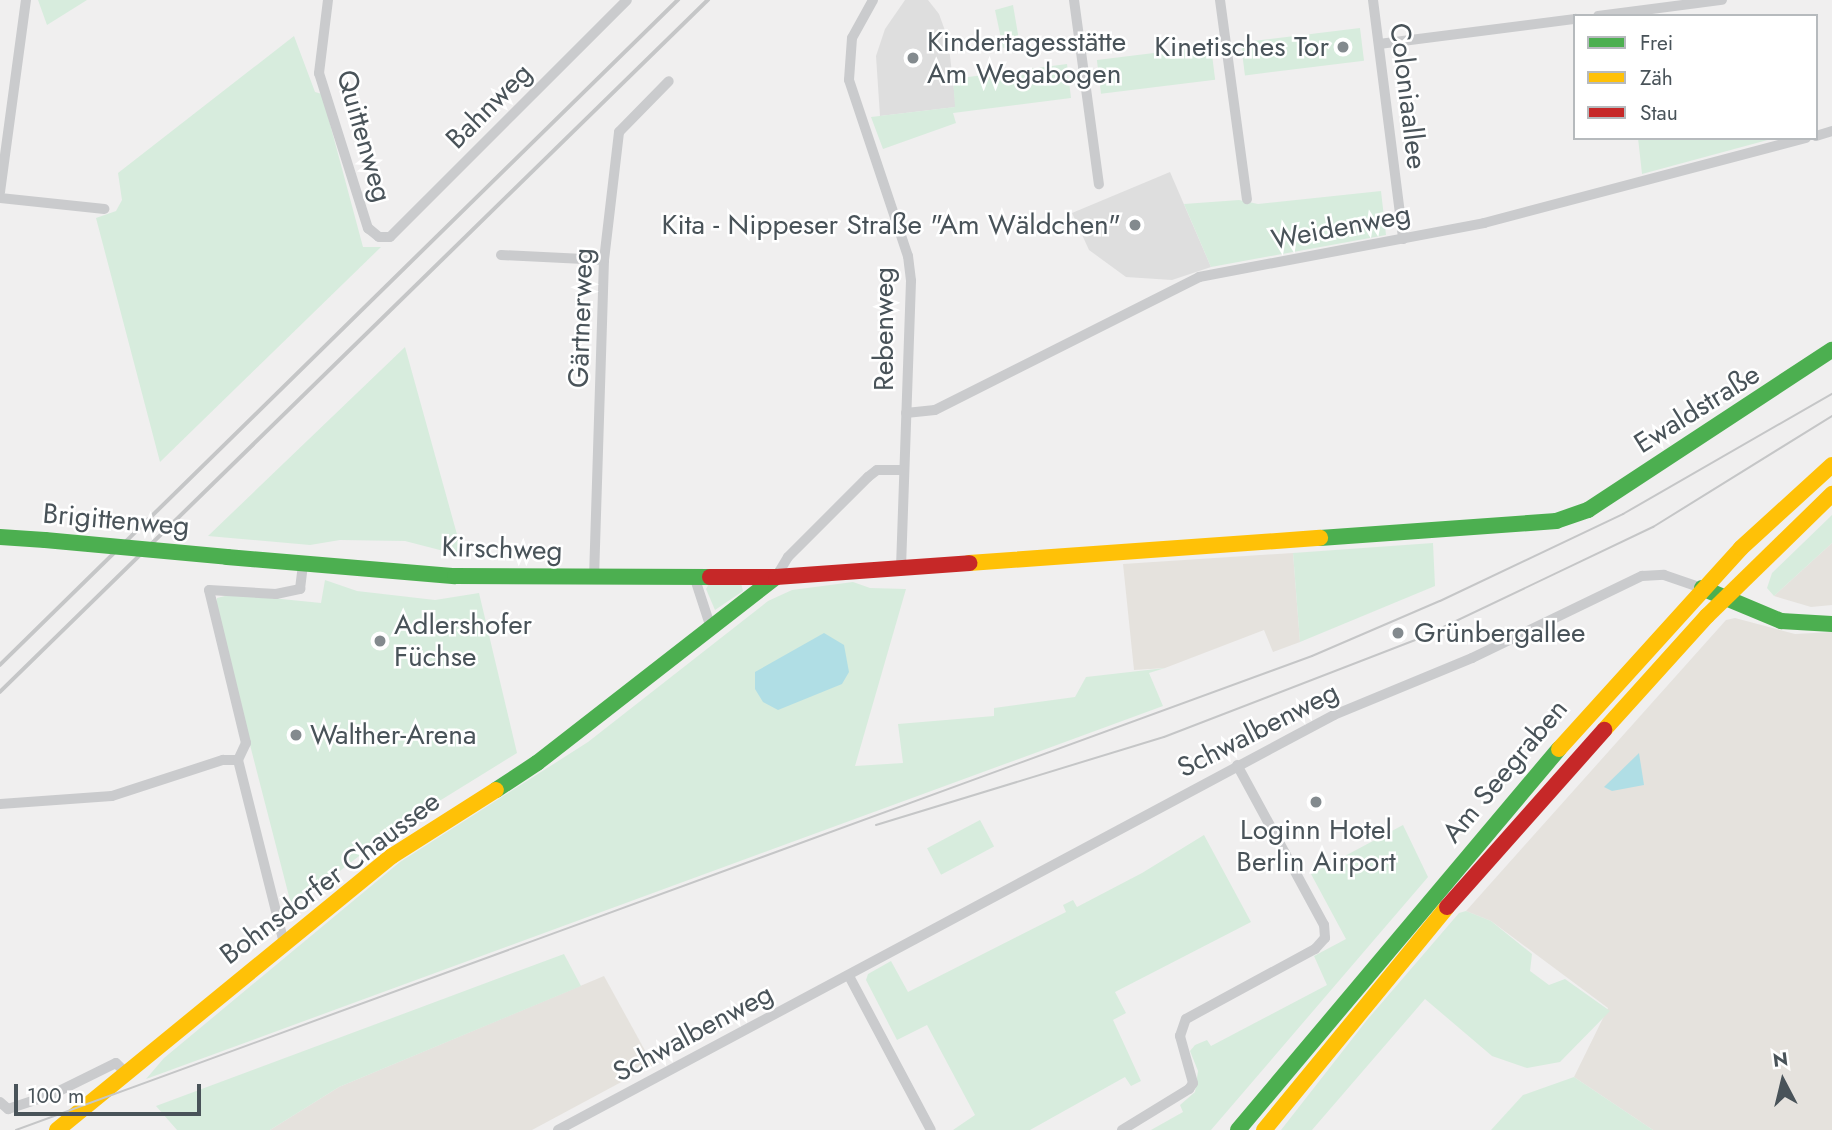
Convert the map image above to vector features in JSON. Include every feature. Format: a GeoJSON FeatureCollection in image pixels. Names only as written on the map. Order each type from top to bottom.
{"type":"FeatureCollection","features":[{"type":"Feature","properties":{"kind":"street"},"geometry":{"type":"LineString","coordinates":[[0,192],[26,0]]}},
{"type":"Feature","properties":{"kind":"street","name":"Quittenweg"},"geometry":{"type":"LineString","coordinates":[[328,0],[319,73],[368,228],[379,237]]}},
{"type":"Feature","properties":{"kind":"street","name":"Bahnweg"},"geometry":{"type":"LineString","coordinates":[[379,237],[390,237],[627,0]]}},
{"type":"Feature","properties":{"kind":"street","name":"Rebenweg"},"geometry":{"type":"LineString","coordinates":[[873,0],[860,19],[849,61],[851,88],[908,257],[911,281],[901,566]]}},
{"type":"Feature","properties":{"kind":"street"},"geometry":{"type":"LineString","coordinates":[[1074,0],[1099,184]]}},
{"type":"Feature","properties":{"kind":"street"},"geometry":{"type":"LineString","coordinates":[[1220,0],[1247,199]]}},
{"type":"Feature","properties":{"kind":"street","name":"Coloniaallee"},"geometry":{"type":"LineString","coordinates":[[1373,0],[1403,239]]}},
{"type":"Feature","properties":{"kind":"street"},"geometry":{"type":"LineString","coordinates":[[1614,14],[1722,0]]}},
{"type":"Feature","properties":{"kind":"street"},"geometry":{"type":"LineString","coordinates":[[1379,44],[1573,19]]}},
{"type":"Feature","properties":{"kind":"street","name":"Gärtnerweg"},"geometry":{"type":"LineString","coordinates":[[594,578],[604,260],[619,132],[669,81]]}},
{"type":"Feature","properties":{"kind":"street","name":"Weidenweg"},"geometry":{"type":"LineString","coordinates":[[906,412],[935,410],[1199,277],[1403,239],[1565,203],[1799,140]]}},
{"type":"Feature","properties":{"kind":"street"},"geometry":{"type":"LineString","coordinates":[[0,198],[104,209]]}},
{"type":"Feature","properties":{"kind":"street"},"geometry":{"type":"LineString","coordinates":[[501,255],[604,260]]}},
{"type":"Feature","properties":{"kind":"street","name":"Ewaldstraße"},"geometry":{"type":"LineString","coordinates":[[901,566],[1556,521],[1588,510],[1832,350]]}},
{"type":"Feature","properties":{"kind":"street","name":"Am Seegraben"},"geometry":{"type":"LineString","coordinates":[[1238,1130],[1594,707],[1702,588],[1832,465]]}},
{"type":"Feature","properties":{"kind":"street"},"geometry":{"type":"LineString","coordinates":[[776,577],[788,557],[867,477],[877,470],[903,470]]}},
{"type":"Feature","properties":{"kind":"street","name":"Am Seegraben"},"geometry":{"type":"LineString","coordinates":[[1264,1130],[1499,846],[1726,598],[1832,494]]}},
{"type":"Feature","properties":{"kind":"street","name":"Brigittenweg"},"geometry":{"type":"LineString","coordinates":[[0,537],[227,557]]}},
{"type":"Feature","properties":{"kind":"street","name":"Kirschweg"},"geometry":{"type":"LineString","coordinates":[[227,557],[455,576],[594,578],[776,577],[901,566]]}},
{"type":"Feature","properties":{"kind":"street"},"geometry":{"type":"LineString","coordinates":[[285,943],[238,760],[246,743],[209,590],[276,594],[300,589],[303,563]]}},
{"type":"Feature","properties":{"kind":"street","name":"Schwalbenweg"},"geometry":{"type":"LineString","coordinates":[[558,1130],[1334,715],[1472,658],[1614,586],[1654,574],[1702,588]]}},
{"type":"Feature","properties":{"kind":"street"},"geometry":{"type":"LineString","coordinates":[[694,576],[711,628]]}},
{"type":"Feature","properties":{"kind":"street","name":"Bohnsdorfer Chaussee"},"geometry":{"type":"LineString","coordinates":[[57,1130],[393,856],[537,763],[776,577]]}},
{"type":"Feature","properties":{"kind":"street"},"geometry":{"type":"LineString","coordinates":[[1702,588],[1781,621],[1832,624]]}},
{"type":"Feature","properties":{"kind":"street"},"geometry":{"type":"LineString","coordinates":[[0,804],[112,796],[223,760],[238,760]]}},
{"type":"Feature","properties":{"kind":"street"},"geometry":{"type":"LineString","coordinates":[[1122,1130],[1189,1090],[1193,1083],[1180,1036],[1186,1019],[1315,949],[1325,938],[1324,925],[1237,765]]}},
{"type":"Feature","properties":{"kind":"street"},"geometry":{"type":"LineString","coordinates":[[849,976],[931,1130]]}},
{"type":"Feature","properties":{"kind":"street"},"geometry":{"type":"LineString","coordinates":[[0,1102],[8,1109],[53,1094],[116,1063],[126,1073]]}},
{"type":"Feature","properties":{"kind":"shaded area","name":"Kindertagesstätte Am Wegabogen"},"geometry":{"type":"Polygon","coordinates":[[[905,0],[928,0],[939,14],[948,39],[956,107],[880,116],[876,56],[885,29],[905,0]]]}},
{"type":"Feature","properties":{"kind":"shaded area","name":"Kita - Nippeser Straße \"Am Wäldchen\""},"geometry":{"type":"Polygon","coordinates":[[[1170,172],[1211,267],[1172,280],[1126,277],[1089,250],[1072,213],[1170,172]]]}},
{"type":"Feature","properties":{"kind":"shaded area"},"geometry":{"type":"Polygon","coordinates":[[[1832,543],[1832,605],[1811,607],[1774,596],[1832,543]]]}},
{"type":"Feature","properties":{"kind":"shaded area"},"geometry":{"type":"Polygon","coordinates":[[[1293,553],[1300,642],[1273,652],[1264,630],[1165,668],[1134,670],[1123,564],[1293,553]]]}},
{"type":"Feature","properties":{"kind":"shaded area"},"geometry":{"type":"Polygon","coordinates":[[[1735,618],[1795,634],[1832,632],[1832,1130],[1653,1130],[1574,1077],[1608,1008],[1491,921],[1466,911],[1726,620],[1735,618]]]}},
{"type":"Feature","properties":{"kind":"shaded area"},"geometry":{"type":"Polygon","coordinates":[[[604,976],[653,1065],[532,1130],[270,1130],[339,1087],[604,976]]]}},
{"type":"Feature","properties":{"kind":"green space"},"geometry":{"type":"Polygon","coordinates":[[[38,0],[87,0],[47,25],[38,0]]]}},
{"type":"Feature","properties":{"kind":"green space"},"geometry":{"type":"Polygon","coordinates":[[[1013,5],[1020,46],[1003,48],[995,10],[1013,5]]]}},
{"type":"Feature","properties":{"kind":"green space"},"geometry":{"type":"Polygon","coordinates":[[[1360,28],[1364,61],[1245,75],[1241,43],[1360,28]]]}},
{"type":"Feature","properties":{"kind":"green space"},"geometry":{"type":"Polygon","coordinates":[[[294,36],[315,92],[322,94],[363,247],[381,247],[160,462],[96,218],[116,211],[122,200],[118,173],[294,36]]]}},
{"type":"Feature","properties":{"kind":"green space"},"geometry":{"type":"Polygon","coordinates":[[[1211,46],[1215,80],[1101,94],[1097,60],[1211,46]]]}},
{"type":"Feature","properties":{"kind":"green space"},"geometry":{"type":"Polygon","coordinates":[[[1067,64],[1071,98],[953,113],[956,123],[883,149],[871,117],[955,107],[953,79],[1067,64]]]}},
{"type":"Feature","properties":{"kind":"green space"},"geometry":{"type":"Polygon","coordinates":[[[1638,140],[1768,140],[1642,174],[1638,140]]]}},
{"type":"Feature","properties":{"kind":"green space"},"geometry":{"type":"Polygon","coordinates":[[[1381,191],[1386,235],[1211,267],[1184,204],[1239,200],[1258,204],[1381,191]]]}},
{"type":"Feature","properties":{"kind":"green space"},"geometry":{"type":"Polygon","coordinates":[[[405,347],[463,556],[405,541],[340,540],[310,545],[208,536],[405,347]]]}},
{"type":"Feature","properties":{"kind":"green space"},"geometry":{"type":"Polygon","coordinates":[[[1832,515],[1832,543],[1774,596],[1767,588],[1772,573],[1832,515]]]}},
{"type":"Feature","properties":{"kind":"green space"},"geometry":{"type":"Polygon","coordinates":[[[1433,543],[1435,586],[1300,642],[1293,553],[1433,543]]]}},
{"type":"Feature","properties":{"kind":"green space"},"geometry":{"type":"Polygon","coordinates":[[[325,580],[357,591],[435,600],[479,593],[517,753],[394,829],[292,908],[215,609],[217,598],[233,594],[321,603],[325,580]]]}},
{"type":"Feature","properties":{"kind":"green space"},"geometry":{"type":"Polygon","coordinates":[[[710,582],[741,583],[743,591],[715,610],[706,589],[710,582]]]}},
{"type":"Feature","properties":{"kind":"green space"},"geometry":{"type":"Polygon","coordinates":[[[853,582],[870,588],[906,589],[855,766],[903,763],[898,724],[994,716],[994,708],[1075,697],[1086,677],[1165,668],[1149,673],[1163,706],[146,1079],[164,1058],[400,862],[588,742],[768,601],[792,590],[853,582]]]}},
{"type":"Feature","properties":{"kind":"green space"},"geometry":{"type":"Polygon","coordinates":[[[980,820],[994,846],[941,875],[927,848],[980,820]]]}},
{"type":"Feature","properties":{"kind":"green space"},"geometry":{"type":"Polygon","coordinates":[[[1403,825],[1428,877],[1211,1130],[1151,1130],[1183,1112],[1180,1105],[1195,1092],[1198,1071],[1190,1051],[1195,1045],[1207,1040],[1211,1046],[1327,985],[1314,956],[1346,939],[1311,874],[1403,825]]]}},
{"type":"Feature","properties":{"kind":"green space"},"geometry":{"type":"Polygon","coordinates":[[[1204,835],[1251,922],[1115,992],[1126,1013],[1113,1020],[1141,1081],[1131,1086],[1125,1077],[1030,1130],[953,1130],[975,1115],[927,1025],[897,1040],[866,980],[868,974],[891,961],[908,992],[1066,912],[1063,905],[1073,900],[1077,907],[1142,873],[1204,835]]]}},
{"type":"Feature","properties":{"kind":"green space"},"geometry":{"type":"Polygon","coordinates":[[[1466,911],[1491,921],[1532,954],[1530,971],[1549,985],[1565,979],[1610,1011],[1560,1062],[1527,1068],[1492,1056],[1425,999],[1312,1130],[1281,1130],[1367,1020],[1459,913],[1466,911]]]}},
{"type":"Feature","properties":{"kind":"green space"},"geometry":{"type":"Polygon","coordinates":[[[564,954],[581,986],[339,1087],[270,1130],[177,1130],[156,1106],[564,954]]]}},
{"type":"Feature","properties":{"kind":"green space"},"geometry":{"type":"Polygon","coordinates":[[[1574,1077],[1653,1130],[1491,1130],[1523,1095],[1574,1077]]]}},
{"type":"Feature","properties":{"kind":"water"},"geometry":{"type":"Polygon","coordinates":[[[824,633],[844,645],[849,672],[842,684],[778,710],[763,702],[755,689],[755,672],[824,633]]]}},
{"type":"Feature","properties":{"kind":"water"},"geometry":{"type":"Polygon","coordinates":[[[1639,753],[1644,785],[1612,791],[1604,787],[1639,753]]]}},
{"type":"Feature","properties":{"kind":"tram line"},"geometry":{"type":"LineString","coordinates":[[16,1130],[1312,656],[1440,601],[1623,514],[1832,394]]}},
{"type":"Feature","properties":{"kind":"tram line"},"geometry":{"type":"LineString","coordinates":[[876,825],[1164,737],[1416,640],[1653,527],[1832,416]]}},
{"type":"Feature","properties":{"kind":"railway"},"geometry":{"type":"LineString","coordinates":[[0,665],[678,0]]}},
{"type":"Feature","properties":{"kind":"railway"},"geometry":{"type":"LineString","coordinates":[[0,692],[708,0]]}},
{"type":"Feature","properties":{"kind":"traffic: fast"},"geometry":{"type":"LineString","coordinates":[[1320,538],[1556,521],[1588,510],[1832,350]]}},
{"type":"Feature","properties":{"kind":"traffic: fast"},"geometry":{"type":"LineString","coordinates":[[0,537],[45,540]]}},
{"type":"Feature","properties":{"kind":"traffic: fast"},"geometry":{"type":"LineString","coordinates":[[45,540],[227,557]]}},
{"type":"Feature","properties":{"kind":"traffic: fast"},"geometry":{"type":"LineString","coordinates":[[227,557],[455,576],[710,577]]}},
{"type":"Feature","properties":{"kind":"traffic: fast"},"geometry":{"type":"LineString","coordinates":[[496,790],[537,763],[776,577]]}},
{"type":"Feature","properties":{"kind":"traffic: fast"},"geometry":{"type":"LineString","coordinates":[[1702,588],[1781,621],[1832,624]]}},
{"type":"Feature","properties":{"kind":"traffic: fast"},"geometry":{"type":"LineString","coordinates":[[1238,1130],[1559,749]]}},
{"type":"Feature","properties":{"kind":"traffic: slow"},"geometry":{"type":"LineString","coordinates":[[1559,749],[1741,548],[1832,465]]}},
{"type":"Feature","properties":{"kind":"traffic: slow"},"geometry":{"type":"LineString","coordinates":[[1604,730],[1707,616],[1832,494]]}},
{"type":"Feature","properties":{"kind":"traffic: slow"},"geometry":{"type":"LineString","coordinates":[[969,563],[1320,538]]}},
{"type":"Feature","properties":{"kind":"traffic: slow"},"geometry":{"type":"LineString","coordinates":[[57,1130],[392,856],[496,790]]}},
{"type":"Feature","properties":{"kind":"traffic: slow"},"geometry":{"type":"LineString","coordinates":[[1264,1130],[1447,907]]}},
{"type":"Feature","properties":{"kind":"traffic: jam"},"geometry":{"type":"LineString","coordinates":[[710,577],[776,577],[969,563]]}},
{"type":"Feature","properties":{"kind":"traffic: jam"},"geometry":{"type":"LineString","coordinates":[[1447,907],[1604,730]]}},
{"type":"Feature","properties":{"kind":"place","name":"Kinetisches Tor"},"geometry":{"type":"Point","coordinates":[1343,47]}},
{"type":"Feature","properties":{"kind":"place","name":"Kindertagesstätte Am Wegabogen"},"geometry":{"type":"Point","coordinates":[913,58]}},
{"type":"Feature","properties":{"kind":"place","name":"Kita - Nippeser Straße \"Am Wäldchen\""},"geometry":{"type":"Point","coordinates":[1135,225]}},
{"type":"Feature","properties":{"kind":"place","name":"Grünbergallee"},"geometry":{"type":"Point","coordinates":[1398,633]}},
{"type":"Feature","properties":{"kind":"place","name":"Adlershofer Füchse"},"geometry":{"type":"Point","coordinates":[380,641]}},
{"type":"Feature","properties":{"kind":"place","name":"Walther-Arena"},"geometry":{"type":"Point","coordinates":[296,735]}},
{"type":"Feature","properties":{"kind":"place","name":"Loginn Hotel Berlin Airport"},"geometry":{"type":"Point","coordinates":[1316,802]}}]}
